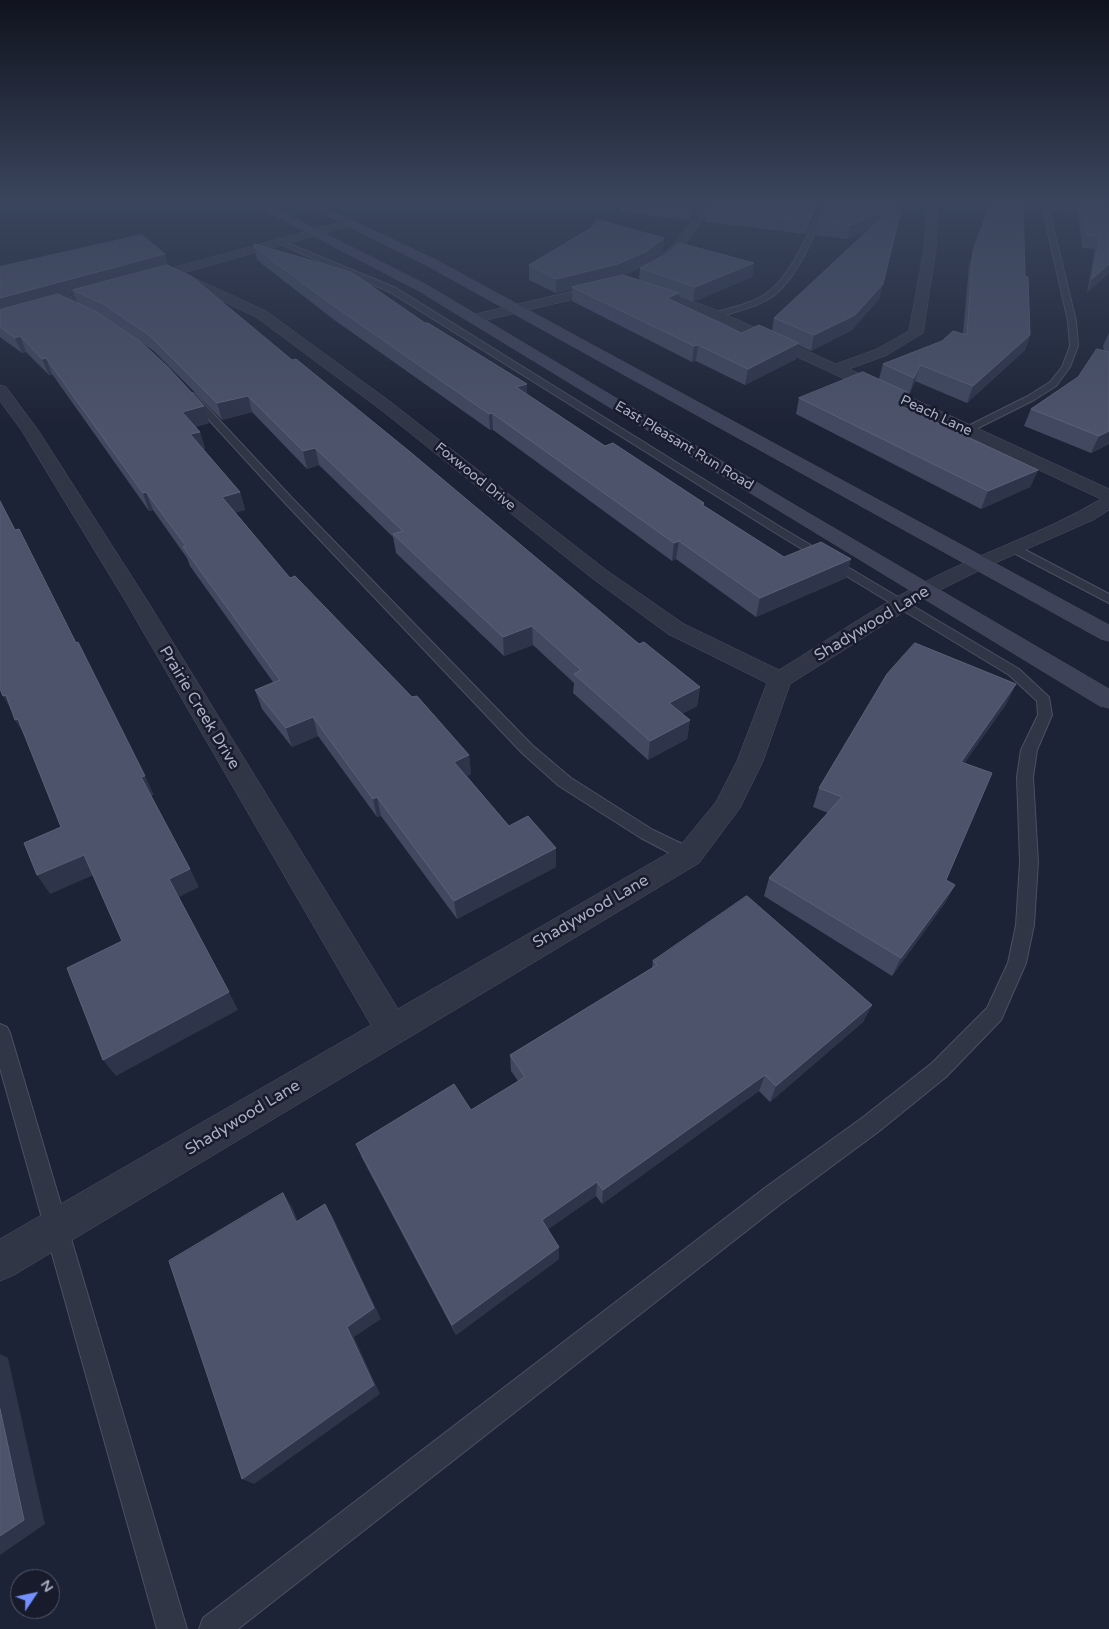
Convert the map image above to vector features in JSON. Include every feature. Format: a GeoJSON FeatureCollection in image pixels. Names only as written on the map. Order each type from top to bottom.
{"type":"FeatureCollection","features":[{"type":"Feature","properties":{"kind":"main road","name":"East Pleasant Run Road"},"geometry":{"type":"LineString","coordinates":[[404,278],[1109,700]]}},
{"type":"Feature","properties":{"kind":"main road"},"geometry":{"type":"LineString","coordinates":[[459,278],[1109,634]]}},
{"type":"Feature","properties":{"kind":"street","name":"Foxwood Drive"},"geometry":{"type":"LineString","coordinates":[[184,278],[261,314],[386,406],[599,574],[676,629],[780,680]]}},
{"type":"Feature","properties":{"kind":"street"},"geometry":{"type":"LineString","coordinates":[[836,369],[882,352],[916,333],[925,278]]}},
{"type":"Feature","properties":{"kind":"street","name":"Peach Lane"},"geometry":{"type":"LineString","coordinates":[[516,309],[627,284],[666,295],[716,315],[836,369],[1109,496]]}},
{"type":"Feature","properties":{"kind":"street"},"geometry":{"type":"LineString","coordinates":[[0,321],[126,285]]}},
{"type":"Feature","properties":{"kind":"street"},"geometry":{"type":"LineString","coordinates":[[474,320],[516,309]]}},
{"type":"Feature","properties":{"kind":"street","name":"Prairie Creek Drive"},"geometry":{"type":"LineString","coordinates":[[0,390],[30,430],[137,602],[392,1030]]}},
{"type":"Feature","properties":{"kind":"street","name":"Shadywood Lane"},"geometry":{"type":"LineString","coordinates":[[0,1261],[689,855],[726,808],[750,761],[780,680],[925,590],[979,563],[1086,516],[1109,502]]}},
{"type":"Feature","properties":{"kind":"lane"},"geometry":{"type":"LineString","coordinates":[[214,1629],[774,1195],[870,1125],[939,1070],[994,1014],[1016,963],[1025,925],[1028,862],[1025,776],[1029,750],[1045,715],[1044,700],[1014,672],[902,605],[393,290],[365,278]]}},
{"type":"Feature","properties":{"kind":"lane"},"geometry":{"type":"LineString","coordinates":[[716,315],[769,296],[781,285],[785,278]]}},
{"type":"Feature","properties":{"kind":"lane"},"geometry":{"type":"LineString","coordinates":[[967,430],[1031,398],[1053,384],[1066,367],[1074,346],[1072,321],[1062,278]]}},
{"type":"Feature","properties":{"kind":"lane"},"geometry":{"type":"LineString","coordinates":[[63,303],[79,311]]}},
{"type":"Feature","properties":{"kind":"lane"},"geometry":{"type":"LineString","coordinates":[[183,386],[289,501],[528,749],[565,782],[647,834],[689,855]]}},
{"type":"Feature","properties":{"kind":"lane"},"geometry":{"type":"LineString","coordinates":[[1014,548],[1109,598]]}},
{"type":"Feature","properties":{"kind":"lane"},"geometry":{"type":"LineString","coordinates":[[0,1034],[172,1629]]}},
{"type":"Feature","properties":{"kind":"building"},"geometry":{"type":"Polygon","coordinates":[[[0,278],[75,278],[0,298],[0,278]]]}},
{"type":"Feature","properties":{"kind":"building"},"geometry":{"type":"Polygon","coordinates":[[[118,278],[193,278],[292,360],[296,359],[409,451],[639,644],[644,642],[700,687],[669,703],[690,720],[650,741],[574,674],[581,670],[532,626],[503,637],[393,534],[403,531],[315,448],[303,451],[248,396],[217,403],[149,335],[103,304],[73,290],[118,278]]]}},
{"type":"Feature","properties":{"kind":"building"},"geometry":{"type":"Polygon","coordinates":[[[296,278],[360,278],[425,323],[428,323],[527,384],[516,387],[605,446],[613,443],[704,503],[701,504],[784,557],[821,542],[851,559],[760,598],[679,541],[674,543],[492,413],[489,414],[296,278]]]}},
{"type":"Feature","properties":{"kind":"building"},"geometry":{"type":"Polygon","coordinates":[[[610,278],[632,278],[679,293],[667,298],[742,333],[759,325],[799,343],[748,369],[698,345],[694,346],[572,287],[610,278]]]}},
{"type":"Feature","properties":{"kind":"building"},"geometry":{"type":"Polygon","coordinates":[[[669,278],[717,278],[695,287],[669,278]]]}},
{"type":"Feature","properties":{"kind":"building"},"geometry":{"type":"Polygon","coordinates":[[[817,278],[884,278],[883,284],[855,315],[814,335],[774,318],[817,278]]]}},
{"type":"Feature","properties":{"kind":"building"},"geometry":{"type":"Polygon","coordinates":[[[971,278],[1028,278],[1030,335],[973,386],[920,365],[914,378],[883,364],[942,341],[953,331],[967,335],[971,278]]]}},
{"type":"Feature","properties":{"kind":"building"},"geometry":{"type":"Polygon","coordinates":[[[58,294],[95,311],[141,342],[167,366],[204,406],[182,412],[200,432],[190,434],[240,492],[222,497],[290,578],[295,576],[412,697],[417,696],[469,755],[454,762],[509,826],[528,816],[556,848],[454,901],[377,797],[373,799],[313,717],[286,728],[255,690],[280,680],[183,547],[186,546],[146,492],[143,493],[46,358],[42,359],[20,336],[15,338],[0,327],[0,310],[58,294]]]}},
{"type":"Feature","properties":{"kind":"building"},"geometry":{"type":"Polygon","coordinates":[[[1097,349],[1109,352],[1109,431],[1099,436],[1031,409],[1078,377],[1097,349]]]}},
{"type":"Feature","properties":{"kind":"building"},"geometry":{"type":"Polygon","coordinates":[[[863,372],[907,392],[901,406],[1038,470],[988,491],[799,398],[863,372]]]}},
{"type":"Feature","properties":{"kind":"building"},"geometry":{"type":"Polygon","coordinates":[[[0,501],[15,530],[19,529],[76,643],[78,642],[145,776],[141,777],[190,869],[169,879],[229,992],[103,1060],[67,968],[122,941],[84,855],[37,875],[24,843],[61,827],[18,719],[15,720],[6,695],[3,696],[0,689],[0,501]]]}},
{"type":"Feature","properties":{"kind":"building"},"geometry":{"type":"Polygon","coordinates":[[[915,643],[1016,684],[961,762],[992,773],[946,880],[955,885],[901,958],[769,878],[842,797],[819,788],[887,674],[915,643]]]}},
{"type":"Feature","properties":{"kind":"building"},"geometry":{"type":"Polygon","coordinates":[[[747,896],[872,1005],[776,1086],[765,1075],[603,1190],[597,1182],[542,1220],[559,1247],[452,1325],[356,1144],[454,1084],[471,1110],[525,1077],[510,1055],[657,965],[653,961],[747,896]]]}},
{"type":"Feature","properties":{"kind":"building"},"geometry":{"type":"Polygon","coordinates":[[[283,1193],[296,1222],[325,1204],[374,1308],[347,1327],[374,1385],[242,1479],[169,1261],[283,1193]]]}},
{"type":"Feature","properties":{"kind":"building"},"geometry":{"type":"Polygon","coordinates":[[[0,1409],[24,1520],[0,1536],[0,1409]]]}}]}
